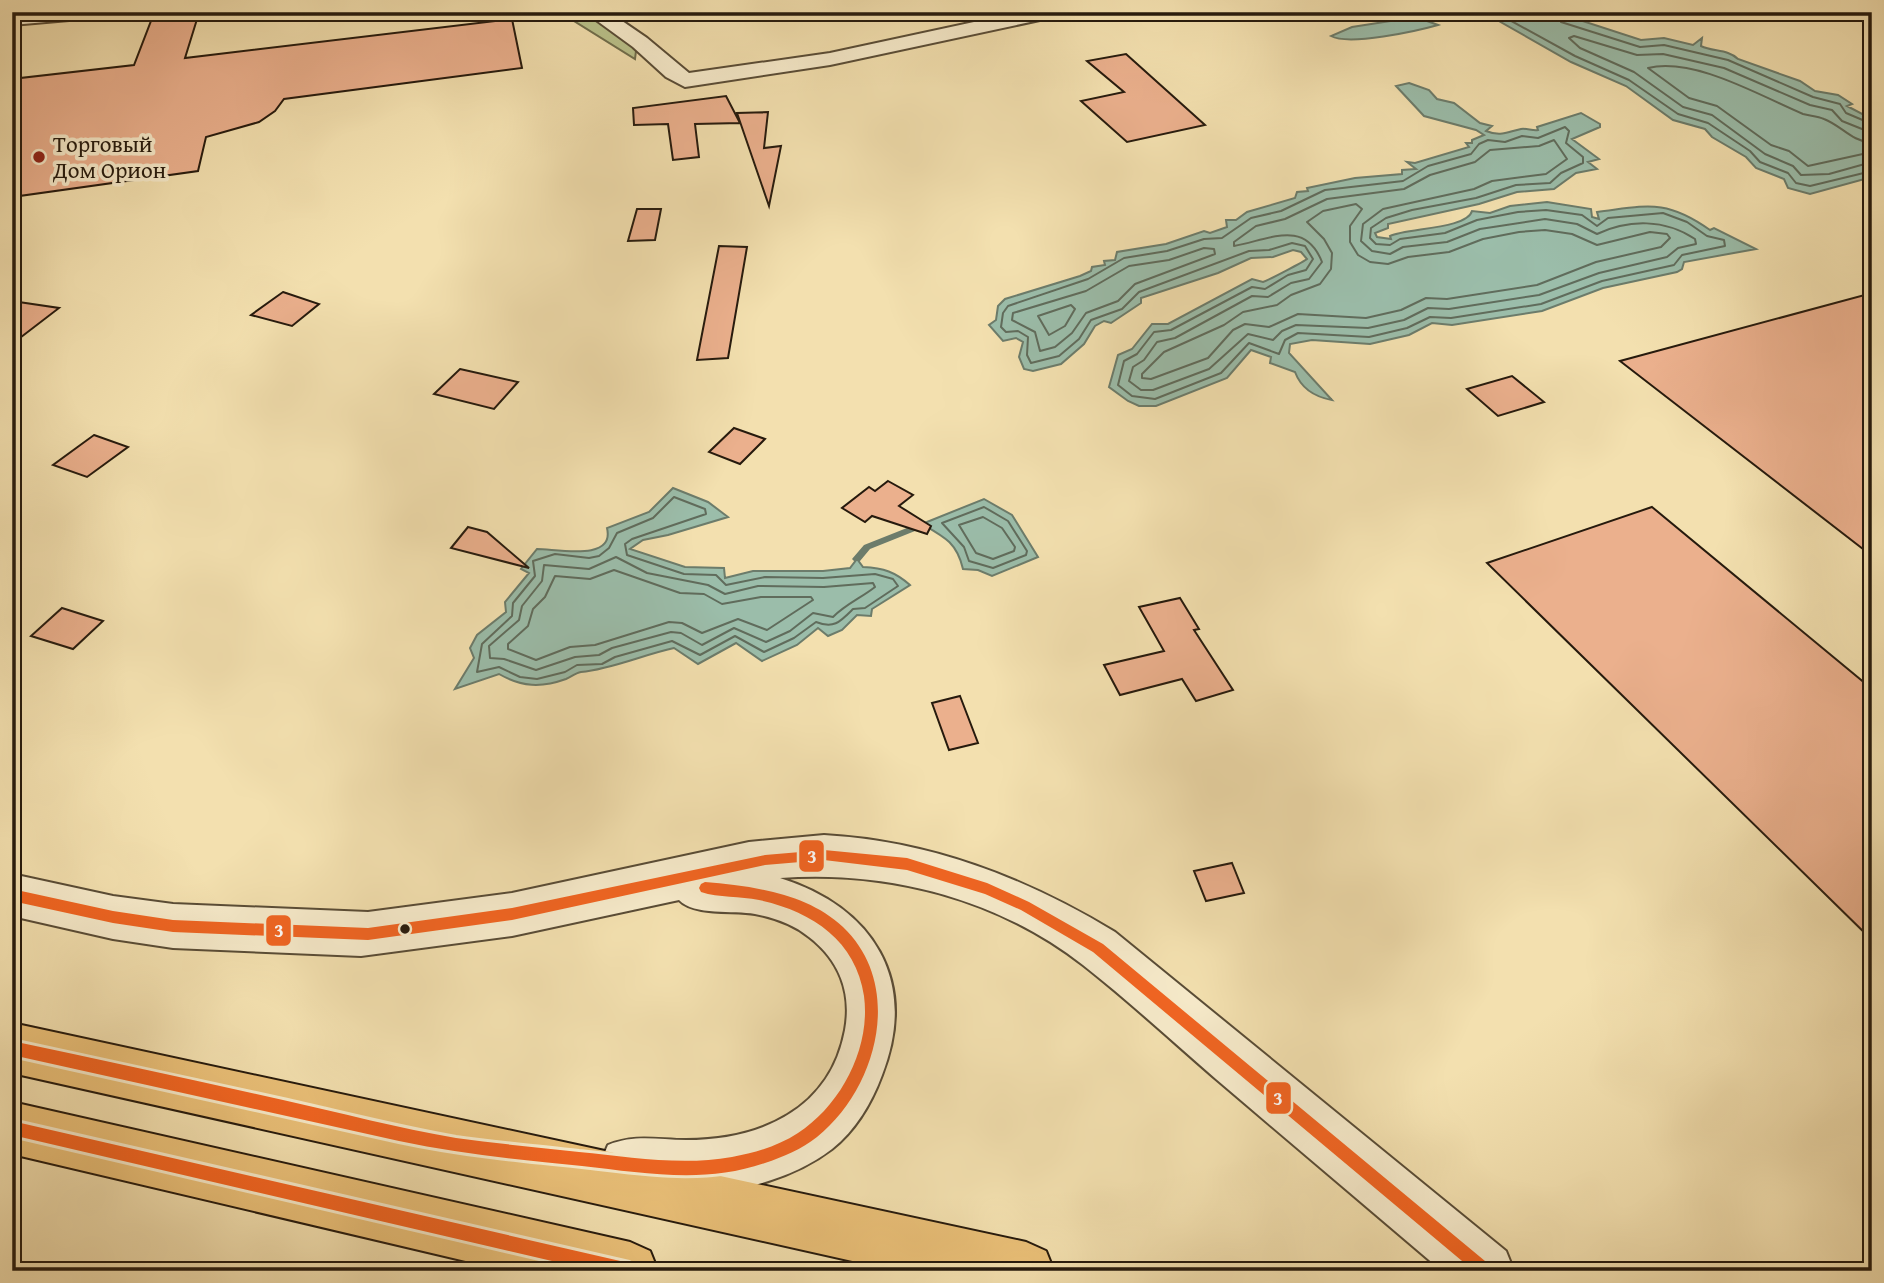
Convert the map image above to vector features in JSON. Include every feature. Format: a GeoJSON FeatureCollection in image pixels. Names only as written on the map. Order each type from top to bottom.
{"type":"FeatureCollection","features":[{"type":"Feature","properties":{"kind":"main road"},"geometry":{"type":"LineString","coordinates":[[12,1048],[1026,1271]]}},
{"type":"Feature","properties":{"kind":"main road"},"geometry":{"type":"LineString","coordinates":[[12,1128],[631,1271]]}},
{"type":"Feature","properties":{"kind":"street"},"geometry":{"type":"LineString","coordinates":[[595,12],[626,31],[669,71],[685,80],[830,59],[1022,14],[1049,12]]}},
{"type":"Feature","properties":{"kind":"street"},"geometry":{"type":"LineString","coordinates":[[12,19],[81,13]]}},
{"type":"Feature","properties":{"kind":"street"},"geometry":{"type":"LineString","coordinates":[[12,895],[124,920],[189,929],[247,934],[363,934],[447,926],[516,915],[782,858],[850,858],[897,863],[975,882],[1063,925],[1098,948],[1486,1271]]}},
{"type":"Feature","properties":{"kind":"street"},"geometry":{"type":"LineString","coordinates":[[456,1145],[644,1166],[700,1168],[746,1161],[789,1145],[821,1125],[845,1096],[862,1067],[871,1035],[872,1003],[869,979],[856,951],[839,932],[813,913],[778,897],[724,889],[645,887]]}},
{"type":"Feature","properties":{"kind":"green space"},"geometry":{"type":"Polygon","coordinates":[[[548,12],[591,12],[641,47],[636,51],[635,59],[569,18],[548,12]]]}},
{"type":"Feature","properties":{"kind":"water"},"geometry":{"type":"Polygon","coordinates":[[[1483,12],[1555,12],[1641,40],[1664,38],[1693,45],[1702,38],[1701,46],[1730,54],[1800,81],[1815,91],[1838,95],[1852,104],[1847,106],[1872,119],[1872,177],[1810,194],[1788,188],[1784,179],[1756,168],[1746,157],[1712,137],[1705,129],[1673,120],[1626,86],[1571,62],[1483,12]]]}},
{"type":"Feature","properties":{"kind":"water"},"geometry":{"type":"Polygon","coordinates":[[[1416,17],[1438,25],[1367,38],[1340,39],[1331,36],[1352,27],[1416,17]]]}},
{"type":"Feature","properties":{"kind":"water"},"geometry":{"type":"Polygon","coordinates":[[[1409,83],[1429,90],[1437,99],[1454,103],[1480,123],[1492,126],[1486,131],[1496,134],[1523,129],[1538,130],[1537,127],[1581,113],[1600,124],[1600,127],[1572,139],[1599,159],[1588,162],[1597,169],[1576,173],[1554,189],[1517,192],[1479,204],[1388,224],[1388,228],[1375,233],[1377,237],[1391,239],[1390,236],[1398,233],[1448,225],[1468,217],[1472,211],[1490,213],[1510,206],[1547,202],[1591,209],[1592,217],[1599,219],[1597,212],[1642,207],[1667,209],[1756,249],[1684,262],[1682,269],[1677,272],[1603,288],[1542,311],[1452,325],[1432,323],[1409,335],[1370,344],[1312,340],[1290,344],[1289,353],[1332,400],[1309,391],[1295,372],[1270,363],[1271,357],[1251,350],[1227,378],[1156,406],[1139,406],[1109,387],[1118,355],[1132,349],[1152,324],[1168,324],[1252,279],[1263,282],[1307,259],[1301,252],[1293,250],[1273,257],[1251,258],[1218,273],[1141,298],[1141,303],[1111,323],[1104,321],[1095,326],[1084,344],[1061,364],[1033,371],[1024,369],[1019,357],[1023,342],[1016,338],[1003,341],[989,325],[996,320],[998,306],[1005,299],[1080,276],[1091,271],[1092,267],[1105,265],[1104,261],[1115,260],[1117,252],[1166,244],[1204,231],[1210,233],[1227,227],[1226,220],[1236,220],[1247,212],[1295,198],[1297,192],[1308,191],[1307,188],[1355,178],[1402,174],[1402,170],[1416,169],[1407,162],[1415,163],[1469,147],[1466,143],[1472,143],[1472,140],[1484,135],[1476,130],[1424,116],[1396,86],[1409,83]]]}},
{"type":"Feature","properties":{"kind":"water"},"geometry":{"type":"Polygon","coordinates":[[[673,488],[708,502],[728,517],[643,540],[630,549],[685,567],[724,568],[725,578],[753,571],[823,571],[850,568],[857,559],[863,567],[889,572],[910,585],[872,609],[871,616],[857,615],[842,630],[828,636],[818,628],[797,645],[762,661],[736,643],[698,664],[674,648],[548,684],[524,684],[499,674],[455,689],[474,658],[470,648],[477,635],[506,612],[505,602],[529,573],[521,569],[537,549],[594,550],[602,546],[607,539],[607,528],[649,512],[673,488]]]}},
{"type":"Feature","properties":{"kind":"water"},"geometry":{"type":"Polygon","coordinates":[[[984,499],[1012,515],[1038,557],[992,576],[978,570],[963,569],[949,542],[922,524],[984,499]]]}},
{"type":"Feature","properties":{"kind":"building"},"geometry":{"type":"Polygon","coordinates":[[[198,16],[185,58],[512,19],[522,68],[284,99],[275,111],[259,122],[206,137],[198,171],[12,197],[12,79],[134,65],[151,21],[198,16]]]}},
{"type":"Feature","properties":{"kind":"building"},"geometry":{"type":"Polygon","coordinates":[[[1126,54],[1205,125],[1127,142],[1081,101],[1124,92],[1087,61],[1126,54]]]}},
{"type":"Feature","properties":{"kind":"building"},"geometry":{"type":"Polygon","coordinates":[[[726,96],[740,123],[695,124],[699,157],[673,160],[668,124],[634,125],[633,108],[726,96]]]}},
{"type":"Feature","properties":{"kind":"building"},"geometry":{"type":"Polygon","coordinates":[[[768,112],[764,148],[781,146],[769,206],[737,113],[768,112]]]}},
{"type":"Feature","properties":{"kind":"building"},"geometry":{"type":"Polygon","coordinates":[[[637,209],[661,209],[655,240],[628,241],[637,209]]]}},
{"type":"Feature","properties":{"kind":"building"},"geometry":{"type":"Polygon","coordinates":[[[719,246],[747,247],[728,358],[697,360],[719,246]]]}},
{"type":"Feature","properties":{"kind":"building"},"geometry":{"type":"Polygon","coordinates":[[[283,292],[319,304],[292,326],[251,315],[283,292]]]}},
{"type":"Feature","properties":{"kind":"building"},"geometry":{"type":"Polygon","coordinates":[[[1872,293],[1872,556],[1620,361],[1872,293]]]}},
{"type":"Feature","properties":{"kind":"building"},"geometry":{"type":"Polygon","coordinates":[[[12,301],[59,308],[12,344],[12,301]]]}},
{"type":"Feature","properties":{"kind":"building"},"geometry":{"type":"Polygon","coordinates":[[[460,369],[518,382],[494,409],[434,394],[460,369]]]}},
{"type":"Feature","properties":{"kind":"building"},"geometry":{"type":"Polygon","coordinates":[[[1512,376],[1544,402],[1498,416],[1467,389],[1512,376]]]}},
{"type":"Feature","properties":{"kind":"building"},"geometry":{"type":"Polygon","coordinates":[[[734,428],[765,439],[740,464],[709,452],[734,428]]]}},
{"type":"Feature","properties":{"kind":"building"},"geometry":{"type":"Polygon","coordinates":[[[94,435],[128,447],[87,477],[53,465],[94,435]]]}},
{"type":"Feature","properties":{"kind":"building"},"geometry":{"type":"Polygon","coordinates":[[[888,481],[913,495],[899,506],[931,526],[927,534],[872,516],[865,522],[842,508],[869,487],[875,491],[888,481]]]}},
{"type":"Feature","properties":{"kind":"building"},"geometry":{"type":"Polygon","coordinates":[[[1652,507],[1872,689],[1872,940],[1487,563],[1652,507]]]}},
{"type":"Feature","properties":{"kind":"building"},"geometry":{"type":"Polygon","coordinates":[[[468,527],[487,532],[529,568],[451,548],[468,527]]]}},
{"type":"Feature","properties":{"kind":"building"},"geometry":{"type":"Polygon","coordinates":[[[1180,598],[1199,629],[1194,630],[1233,690],[1196,701],[1182,679],[1120,695],[1104,665],[1164,651],[1139,607],[1180,598]]]}},
{"type":"Feature","properties":{"kind":"building"},"geometry":{"type":"Polygon","coordinates":[[[62,608],[103,621],[73,649],[31,636],[62,608]]]}},
{"type":"Feature","properties":{"kind":"building"},"geometry":{"type":"Polygon","coordinates":[[[960,696],[978,743],[949,750],[932,703],[960,696]]]}},
{"type":"Feature","properties":{"kind":"building"},"geometry":{"type":"Polygon","coordinates":[[[1232,863],[1244,893],[1206,901],[1194,871],[1232,863]]]}},
{"type":"Feature","properties":{"kind":"waterway"},"geometry":{"type":"LineString","coordinates":[[857,559],[867,547],[922,525]]}},
{"type":"Feature","properties":{"kind":"transit line","name":"3"},"geometry":{"type":"LineString","coordinates":[[12,895],[113,917],[173,926],[368,934],[512,914],[765,860],[824,855],[907,864],[987,889],[1025,906],[1098,948],[1486,1271]]}},
{"type":"Feature","properties":{"kind":"transit line","name":"3"},"geometry":{"type":"LineString","coordinates":[[12,1048],[456,1145],[656,1167],[693,1169],[741,1163],[763,1157],[794,1143],[813,1131],[833,1112],[850,1089],[862,1063],[870,1035],[872,1007],[868,980],[857,954],[839,932],[825,921],[793,904],[776,899],[705,888]]}},
{"type":"Feature","properties":{"kind":"transit line","name":"3"},"geometry":{"type":"LineString","coordinates":[[12,1128],[629,1271]]}},
{"type":"Feature","properties":{"kind":"place","name":"Торговый Дом Орион"},"geometry":{"type":"Point","coordinates":[39,157]}}]}
